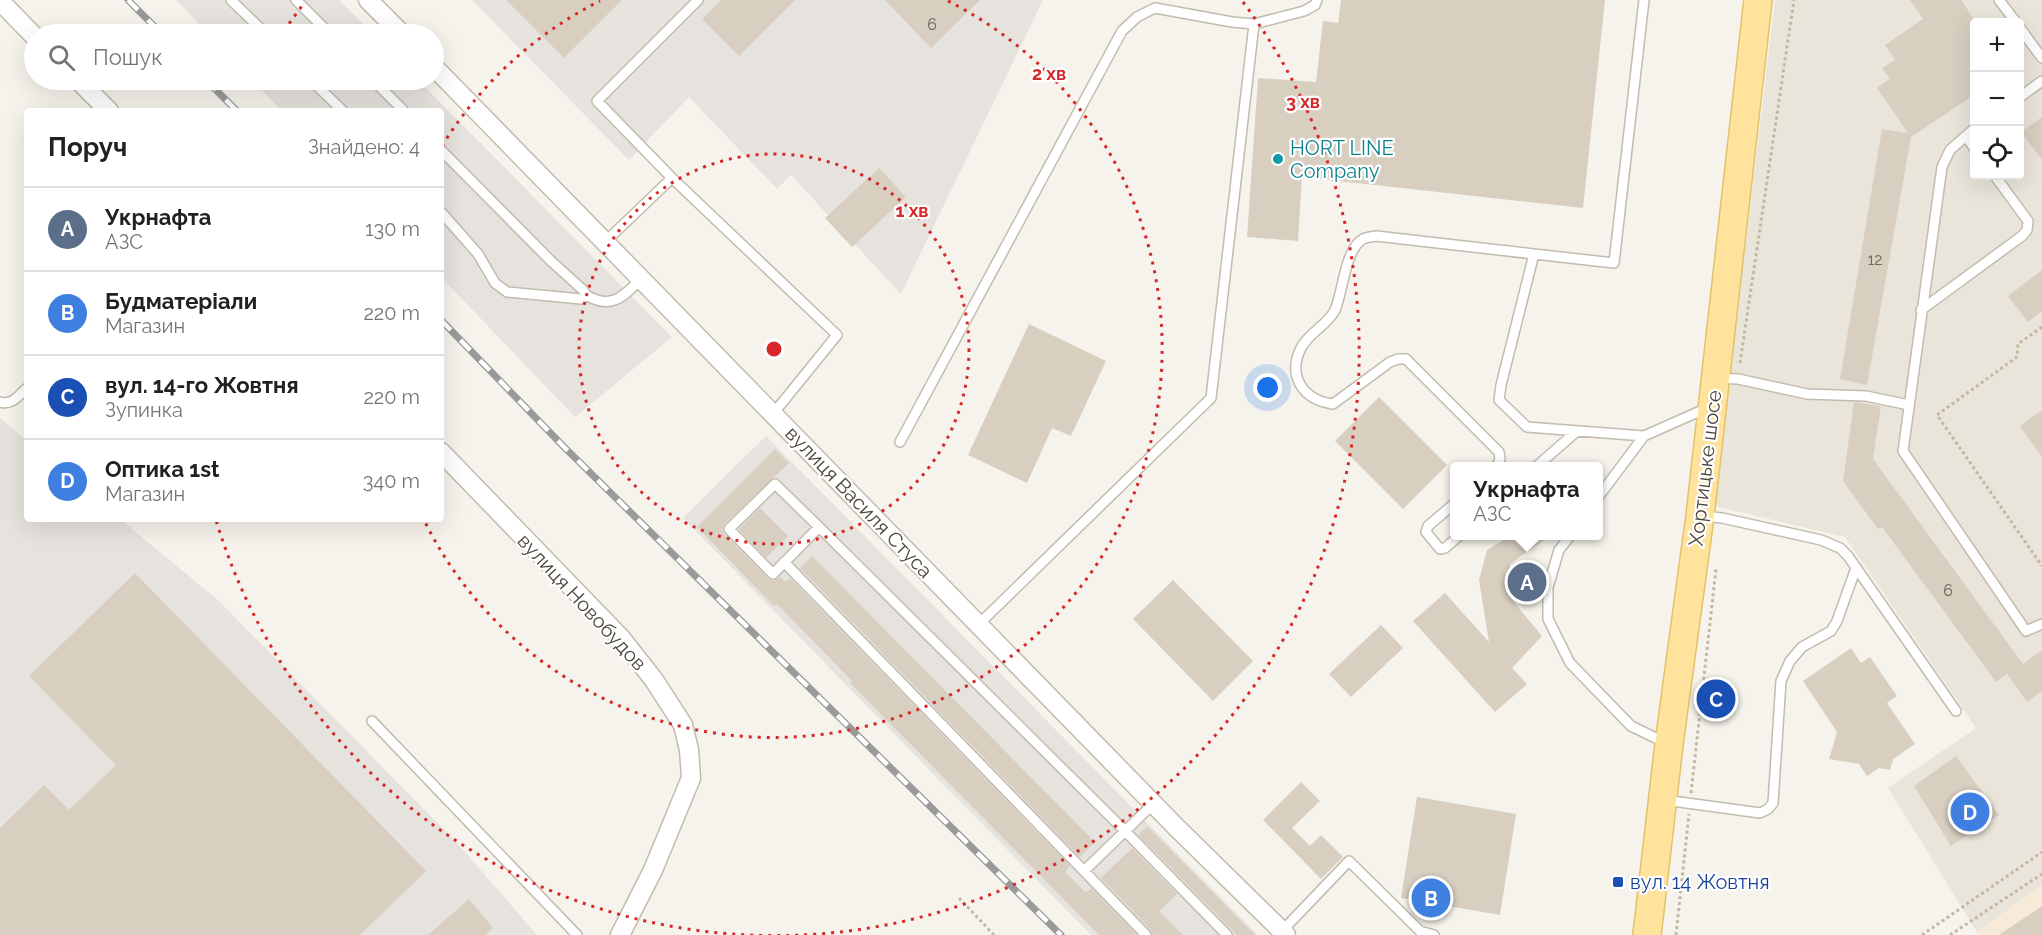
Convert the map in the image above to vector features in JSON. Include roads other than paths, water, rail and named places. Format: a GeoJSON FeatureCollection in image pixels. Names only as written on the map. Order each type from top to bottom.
{"type":"FeatureCollection","features":[{"type":"Feature","properties":{"kind":"main road","name":"Хортицьке шосе"},"geometry":{"type":"LineString","coordinates":[[1647,935],[1712,405],[1727,378],[1758,0]]}},
{"type":"Feature","properties":{"kind":"street"},"geometry":{"type":"LineString","coordinates":[[368,0],[392,24]]}},
{"type":"Feature","properties":{"kind":"street"},"geometry":{"type":"LineString","coordinates":[[0,1],[24,26]]}},
{"type":"Feature","properties":{"kind":"street","name":"вулиця Василя Стуса"},"geometry":{"type":"LineString","coordinates":[[444,77],[1153,804],[1284,933]]}},
{"type":"Feature","properties":{"kind":"street"},"geometry":{"type":"LineString","coordinates":[[88,90],[106,108]]}},
{"type":"Feature","properties":{"kind":"street","name":"вулиця Новобудов"},"geometry":{"type":"LineString","coordinates":[[444,455],[621,638],[654,680],[683,725],[689,750],[691,778],[653,870],[620,935]]}},
{"type":"Feature","properties":{"kind":"lane"},"geometry":{"type":"LineString","coordinates":[[231,0],[256,24]]}},
{"type":"Feature","properties":{"kind":"lane"},"geometry":{"type":"LineString","coordinates":[[296,0],[320,24]]}},
{"type":"Feature","properties":{"kind":"lane"},"geometry":{"type":"LineString","coordinates":[[698,0],[597,101],[672,178],[837,335],[773,414]]}},
{"type":"Feature","properties":{"kind":"lane"},"geometry":{"type":"LineString","coordinates":[[900,442],[1122,31],[1137,17],[1155,8],[1254,24],[1304,11],[1315,5],[1317,0]]}},
{"type":"Feature","properties":{"kind":"lane"},"geometry":{"type":"LineString","coordinates":[[1499,462],[1499,452],[1406,359],[1390,362],[1333,404],[1320,402],[1310,397],[1298,382],[1297,363],[1301,347],[1334,313],[1353,248],[1363,239],[1376,236],[1614,263],[1644,0]]}},
{"type":"Feature","properties":{"kind":"lane"},"geometry":{"type":"LineString","coordinates":[[1999,0],[2013,18]]}},
{"type":"Feature","properties":{"kind":"lane"},"geometry":{"type":"LineString","coordinates":[[979,624],[1211,398],[1254,24]]}},
{"type":"Feature","properties":{"kind":"lane"},"geometry":{"type":"LineString","coordinates":[[2024,35],[2042,58]]}},
{"type":"Feature","properties":{"kind":"lane"},"geometry":{"type":"LineString","coordinates":[[2024,94],[2042,81]]}},
{"type":"Feature","properties":{"kind":"lane"},"geometry":{"type":"LineString","coordinates":[[321,90],[339,108]]}},
{"type":"Feature","properties":{"kind":"lane"},"geometry":{"type":"LineString","coordinates":[[383,90],[401,108]]}},
{"type":"Feature","properties":{"kind":"lane"},"geometry":{"type":"LineString","coordinates":[[1970,132],[1950,150],[1942,167],[1903,450],[2026,631],[2042,624]]}},
{"type":"Feature","properties":{"kind":"lane"},"geometry":{"type":"LineString","coordinates":[[1966,136],[1970,142]]}},
{"type":"Feature","properties":{"kind":"lane"},"geometry":{"type":"LineString","coordinates":[[444,153],[586,295],[603,302],[613,302],[641,279]]}},
{"type":"Feature","properties":{"kind":"lane"},"geometry":{"type":"LineString","coordinates":[[604,242],[672,178]]}},
{"type":"Feature","properties":{"kind":"lane"},"geometry":{"type":"LineString","coordinates":[[1921,310],[2028,230],[2028,221],[1998,180]]}},
{"type":"Feature","properties":{"kind":"lane"},"geometry":{"type":"LineString","coordinates":[[444,215],[478,254],[495,283],[507,292],[581,299],[586,295]]}},
{"type":"Feature","properties":{"kind":"lane"},"geometry":{"type":"LineString","coordinates":[[1534,254],[1501,385],[1500,400],[1527,427],[1644,436]]}},
{"type":"Feature","properties":{"kind":"lane"},"geometry":{"type":"LineString","coordinates":[[1727,378],[1807,394],[1866,396],[1909,405]]}},
{"type":"Feature","properties":{"kind":"lane"},"geometry":{"type":"LineString","coordinates":[[0,402],[7,404],[24,391]]}},
{"type":"Feature","properties":{"kind":"lane"},"geometry":{"type":"LineString","coordinates":[[1603,491],[1644,436],[1712,405]]}},
{"type":"Feature","properties":{"kind":"lane"},"geometry":{"type":"LineString","coordinates":[[1542,462],[1577,431]]}},
{"type":"Feature","properties":{"kind":"lane"},"geometry":{"type":"LineString","coordinates":[[819,526],[773,574],[729,529],[775,484],[819,526],[1125,831],[1227,935]]}},
{"type":"Feature","properties":{"kind":"lane"},"geometry":{"type":"LineString","coordinates":[[1450,507],[1428,526],[1426,532],[1440,549],[1454,540]]}},
{"type":"Feature","properties":{"kind":"lane"},"geometry":{"type":"LineString","coordinates":[[1700,516],[1722,518],[1821,540],[1840,549],[1856,568],[1956,711]]}},
{"type":"Feature","properties":{"kind":"lane"},"geometry":{"type":"LineString","coordinates":[[1566,540],[1559,550],[1548,587],[1548,619],[1570,663],[1631,726],[1669,744]]}},
{"type":"Feature","properties":{"kind":"lane"},"geometry":{"type":"LineString","coordinates":[[784,562],[1146,935]]}},
{"type":"Feature","properties":{"kind":"lane"},"geometry":{"type":"LineString","coordinates":[[1662,799],[1760,813],[1773,803],[1781,681],[1790,661],[1802,647],[1831,631],[1837,621],[1856,568]]}},
{"type":"Feature","properties":{"kind":"lane"},"geometry":{"type":"LineString","coordinates":[[372,721],[577,935]]}},
{"type":"Feature","properties":{"kind":"lane"},"geometry":{"type":"LineString","coordinates":[[1083,872],[1153,804]]}},
{"type":"Feature","properties":{"kind":"lane"},"geometry":{"type":"LineString","coordinates":[[1284,933],[1349,861],[1420,931],[1434,935]]}},
{"type":"Feature","properties":{"kind":"railway"},"geometry":{"type":"LineString","coordinates":[[128,0],[152,24]]}},
{"type":"Feature","properties":{"kind":"railway"},"geometry":{"type":"LineString","coordinates":[[216,90],[234,108]]}},
{"type":"Feature","properties":{"kind":"railway"},"geometry":{"type":"LineString","coordinates":[[444,323],[564,447],[1061,935]]}},
{"type":"Feature","properties":{"kind":"place","name":"HORT LINE Company"},"geometry":{"type":"Point","coordinates":[1278,159]}},
{"type":"Feature","properties":{"kind":"place","name":"Укрнафта"},"geometry":{"type":"Point","coordinates":[1527,582]}},
{"type":"Feature","properties":{"kind":"place","name":"вул. 14-го Жовтня"},"geometry":{"type":"Point","coordinates":[1716,699]}},
{"type":"Feature","properties":{"kind":"place","name":"Оптика 1st"},"geometry":{"type":"Point","coordinates":[1970,812]}},
{"type":"Feature","properties":{"kind":"place","name":"вул. 14 Жовтня"},"geometry":{"type":"Point","coordinates":[1618,882]}},
{"type":"Feature","properties":{"kind":"place","name":"Будматеріали"},"geometry":{"type":"Point","coordinates":[1431,898]}}]}
